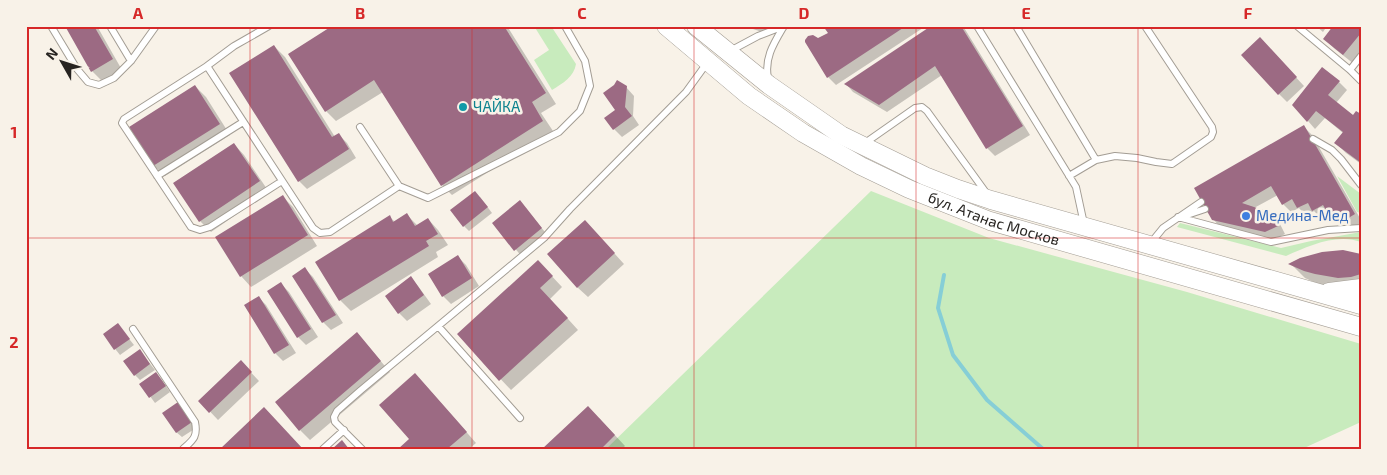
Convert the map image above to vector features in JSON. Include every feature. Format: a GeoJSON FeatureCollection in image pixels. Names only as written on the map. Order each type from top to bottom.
{"type":"FeatureCollection","features":[{"type":"Feature","properties":{"kind":"main road","name":"бул. Атанас Москов"},"geometry":{"type":"LineString","coordinates":[[666,26],[749,96],[803,133],[861,166],[917,193],[990,221],[1361,327]]}},
{"type":"Feature","properties":{"kind":"main road","name":"бул. Атанас Москов"},"geometry":{"type":"LineString","coordinates":[[696,26],[769,85],[841,135],[925,176],[991,200],[1361,305]]}},
{"type":"Feature","properties":{"kind":"main road"},"geometry":{"type":"LineString","coordinates":[[1322,294],[1361,288]]}},
{"type":"Feature","properties":{"kind":"lane"},"geometry":{"type":"LineString","coordinates":[[51,26],[77,69],[88,82],[99,85],[114,78],[131,60],[156,26]]}},
{"type":"Feature","properties":{"kind":"lane"},"geometry":{"type":"LineString","coordinates":[[110,26],[131,60]]}},
{"type":"Feature","properties":{"kind":"lane"},"geometry":{"type":"LineString","coordinates":[[270,26],[234,46],[207,66],[124,119],[122,123],[191,227],[200,230],[210,227],[282,181]]}},
{"type":"Feature","properties":{"kind":"lane"},"geometry":{"type":"LineString","coordinates":[[360,127],[399,186],[428,198],[559,132],[580,112],[590,86],[585,61],[565,26]]}},
{"type":"Feature","properties":{"kind":"lane"},"geometry":{"type":"LineString","coordinates":[[728,52],[758,36],[784,26]]}},
{"type":"Feature","properties":{"kind":"lane"},"geometry":{"type":"LineString","coordinates":[[769,85],[766,70],[769,57],[784,26]]}},
{"type":"Feature","properties":{"kind":"lane"},"geometry":{"type":"LineString","coordinates":[[977,26],[1076,187],[1085,227]]}},
{"type":"Feature","properties":{"kind":"lane"},"geometry":{"type":"LineString","coordinates":[[1016,26],[1096,160]]}},
{"type":"Feature","properties":{"kind":"lane"},"geometry":{"type":"LineString","coordinates":[[1069,176],[1096,160],[1115,156],[1172,164],[1212,135],[1212,127],[1145,26]]}},
{"type":"Feature","properties":{"kind":"lane"},"geometry":{"type":"LineString","coordinates":[[1297,26],[1361,81]]}},
{"type":"Feature","properties":{"kind":"lane"},"geometry":{"type":"LineString","coordinates":[[1350,70],[1361,56]]}},
{"type":"Feature","properties":{"kind":"lane"},"geometry":{"type":"LineString","coordinates":[[362,449],[335,422],[334,417],[337,411],[544,238],[570,209],[686,92],[708,62]]}},
{"type":"Feature","properties":{"kind":"lane"},"geometry":{"type":"LineString","coordinates":[[207,66],[313,228],[320,233],[330,232],[399,186]]}},
{"type":"Feature","properties":{"kind":"lane"},"geometry":{"type":"LineString","coordinates":[[862,146],[915,108],[922,107],[991,200]]}},
{"type":"Feature","properties":{"kind":"lane"},"geometry":{"type":"LineString","coordinates":[[157,176],[243,122]]}},
{"type":"Feature","properties":{"kind":"lane"},"geometry":{"type":"LineString","coordinates":[[1313,139],[1332,150],[1342,159],[1361,185]]}},
{"type":"Feature","properties":{"kind":"lane"},"geometry":{"type":"LineString","coordinates":[[1317,147],[1329,152],[1352,172]]}},
{"type":"Feature","properties":{"kind":"lane"},"geometry":{"type":"LineString","coordinates":[[1149,245],[1163,228],[1201,202]]}},
{"type":"Feature","properties":{"kind":"lane"},"geometry":{"type":"LineString","coordinates":[[1178,217],[1205,209]]}},
{"type":"Feature","properties":{"kind":"lane"},"geometry":{"type":"LineString","coordinates":[[1178,217],[1271,242],[1328,230],[1361,228]]}},
{"type":"Feature","properties":{"kind":"lane"},"geometry":{"type":"LineString","coordinates":[[438,326],[520,418]]}},
{"type":"Feature","properties":{"kind":"lane"},"geometry":{"type":"LineString","coordinates":[[133,329],[195,422],[197,431],[193,440],[183,449]]}},
{"type":"Feature","properties":{"kind":"lane"},"geometry":{"type":"LineString","coordinates":[[323,449],[344,430]]}},
{"type":"Feature","properties":{"kind":"green space"},"geometry":{"type":"Polygon","coordinates":[[[534,26],[551,26],[576,64],[573,73],[552,90],[534,60],[549,50],[534,26]]]}},
{"type":"Feature","properties":{"kind":"green space"},"geometry":{"type":"Polygon","coordinates":[[[1337,176],[1361,194],[1361,213],[1357,212],[1337,176]]]}},
{"type":"Feature","properties":{"kind":"green space"},"geometry":{"type":"Polygon","coordinates":[[[871,191],[989,238],[1187,292],[1361,344],[1361,422],[1302,449],[606,449],[871,191]]]}},
{"type":"Feature","properties":{"kind":"green space"},"geometry":{"type":"Polygon","coordinates":[[[1180,223],[1281,248],[1361,232],[1361,242],[1342,239],[1333,240],[1313,245],[1286,256],[1177,227],[1180,223]]]}},
{"type":"Feature","properties":{"kind":"building"},"geometry":{"type":"Polygon","coordinates":[[[65,26],[94,26],[113,59],[91,72],[65,26]]]}},
{"type":"Feature","properties":{"kind":"building","name":"ЧАЙКА"},"geometry":{"type":"Polygon","coordinates":[[[332,26],[504,26],[546,93],[532,102],[543,121],[441,186],[374,80],[325,112],[288,54],[332,26]]]}},
{"type":"Feature","properties":{"kind":"building"},"geometry":{"type":"Polygon","coordinates":[[[823,26],[906,26],[827,78],[805,42],[808,36],[813,35],[818,38],[828,33],[823,26]]]}},
{"type":"Feature","properties":{"kind":"building"},"geometry":{"type":"Polygon","coordinates":[[[931,26],[961,26],[1023,126],[986,149],[935,66],[879,105],[844,84],[931,26]]]}},
{"type":"Feature","properties":{"kind":"building"},"geometry":{"type":"Polygon","coordinates":[[[1333,26],[1361,26],[1361,33],[1343,55],[1323,39],[1333,26]]]}},
{"type":"Feature","properties":{"kind":"building"},"geometry":{"type":"Polygon","coordinates":[[[1260,37],[1297,77],[1278,95],[1241,55],[1260,37]]]}},
{"type":"Feature","properties":{"kind":"building"},"geometry":{"type":"Polygon","coordinates":[[[274,45],[332,137],[339,133],[349,149],[298,182],[229,73],[274,45]]]}},
{"type":"Feature","properties":{"kind":"building"},"geometry":{"type":"Polygon","coordinates":[[[1322,67],[1340,81],[1328,95],[1353,115],[1356,111],[1361,114],[1361,163],[1334,143],[1343,132],[1316,111],[1307,122],[1292,105],[1322,67]]]}},
{"type":"Feature","properties":{"kind":"building"},"geometry":{"type":"Polygon","coordinates":[[[617,80],[627,86],[625,107],[632,116],[613,130],[604,118],[615,110],[603,93],[614,85],[617,80]]]}},
{"type":"Feature","properties":{"kind":"building"},"geometry":{"type":"Polygon","coordinates":[[[195,85],[220,124],[153,166],[129,127],[195,85]]]}},
{"type":"Feature","properties":{"kind":"building"},"geometry":{"type":"Polygon","coordinates":[[[1304,125],[1355,214],[1345,220],[1339,211],[1330,217],[1323,205],[1312,211],[1308,203],[1297,208],[1292,199],[1282,205],[1271,186],[1242,203],[1272,213],[1278,226],[1265,232],[1212,220],[1194,188],[1304,125]]]}},
{"type":"Feature","properties":{"kind":"building"},"geometry":{"type":"Polygon","coordinates":[[[234,143],[260,181],[199,222],[173,183],[234,143]]]}},
{"type":"Feature","properties":{"kind":"building"},"geometry":{"type":"Polygon","coordinates":[[[475,191],[488,207],[463,227],[450,210],[475,191]]]}},
{"type":"Feature","properties":{"kind":"building"},"geometry":{"type":"Polygon","coordinates":[[[283,195],[308,235],[240,277],[215,237],[283,195]]]}},
{"type":"Feature","properties":{"kind":"building"},"geometry":{"type":"Polygon","coordinates":[[[520,200],[542,228],[514,251],[492,223],[520,200]]]}},
{"type":"Feature","properties":{"kind":"building"},"geometry":{"type":"Polygon","coordinates":[[[407,213],[415,226],[428,218],[438,234],[426,241],[429,246],[339,301],[315,262],[390,215],[393,222],[407,213]]]}},
{"type":"Feature","properties":{"kind":"building"},"geometry":{"type":"Polygon","coordinates":[[[585,220],[615,253],[577,288],[547,254],[585,220]]]}},
{"type":"Feature","properties":{"kind":"building"},"geometry":{"type":"Polygon","coordinates":[[[1343,250],[1361,254],[1361,274],[1338,278],[1304,271],[1288,264],[1300,258],[1322,252],[1343,250]]]}},
{"type":"Feature","properties":{"kind":"building"},"geometry":{"type":"Polygon","coordinates":[[[458,255],[472,278],[442,297],[428,274],[458,255]]]}},
{"type":"Feature","properties":{"kind":"building"},"geometry":{"type":"Polygon","coordinates":[[[538,260],[553,276],[540,288],[568,318],[499,381],[457,334],[538,260]]]}},
{"type":"Feature","properties":{"kind":"building"},"geometry":{"type":"Polygon","coordinates":[[[305,267],[336,315],[322,323],[292,276],[305,267]]]}},
{"type":"Feature","properties":{"kind":"building"},"geometry":{"type":"Polygon","coordinates":[[[411,276],[424,295],[398,314],[385,296],[411,276]]]}},
{"type":"Feature","properties":{"kind":"building"},"geometry":{"type":"Polygon","coordinates":[[[281,282],[311,329],[297,338],[267,291],[281,282]]]}},
{"type":"Feature","properties":{"kind":"building"},"geometry":{"type":"Polygon","coordinates":[[[259,296],[289,345],[274,354],[244,305],[259,296]]]}},
{"type":"Feature","properties":{"kind":"building"},"geometry":{"type":"Polygon","coordinates":[[[118,323],[130,339],[114,350],[103,334],[118,323]]]}},
{"type":"Feature","properties":{"kind":"building"},"geometry":{"type":"Polygon","coordinates":[[[357,332],[381,361],[299,431],[275,402],[357,332]]]}},
{"type":"Feature","properties":{"kind":"building"},"geometry":{"type":"Polygon","coordinates":[[[140,349],[150,364],[134,376],[123,361],[140,349]]]}},
{"type":"Feature","properties":{"kind":"building"},"geometry":{"type":"Polygon","coordinates":[[[241,360],[252,372],[209,413],[198,401],[241,360]]]}},
{"type":"Feature","properties":{"kind":"building"},"geometry":{"type":"Polygon","coordinates":[[[156,372],[166,386],[149,398],[139,384],[156,372]]]}},
{"type":"Feature","properties":{"kind":"building"},"geometry":{"type":"Polygon","coordinates":[[[415,373],[467,432],[447,449],[398,449],[409,439],[379,405],[415,373]]]}},
{"type":"Feature","properties":{"kind":"building"},"geometry":{"type":"Polygon","coordinates":[[[178,402],[192,422],[176,433],[162,413],[178,402]]]}},
{"type":"Feature","properties":{"kind":"building"},"geometry":{"type":"Polygon","coordinates":[[[588,406],[615,435],[601,449],[542,449],[588,406]]]}},
{"type":"Feature","properties":{"kind":"building"},"geometry":{"type":"Polygon","coordinates":[[[264,407],[303,449],[220,449],[264,407]]]}},
{"type":"Feature","properties":{"kind":"building"},"geometry":{"type":"Polygon","coordinates":[[[342,440],[349,449],[332,449],[342,440]]]}},
{"type":"Feature","properties":{"kind":"waterway"},"geometry":{"type":"LineString","coordinates":[[944,275],[938,308],[953,355],[987,400],[1043,449]]}},
{"type":"Feature","properties":{"kind":"place","name":"ЧАЙКА"},"geometry":{"type":"Point","coordinates":[463,107]}},
{"type":"Feature","properties":{"kind":"place","name":"Медина-Мед"},"geometry":{"type":"Point","coordinates":[1246,216]}}]}
